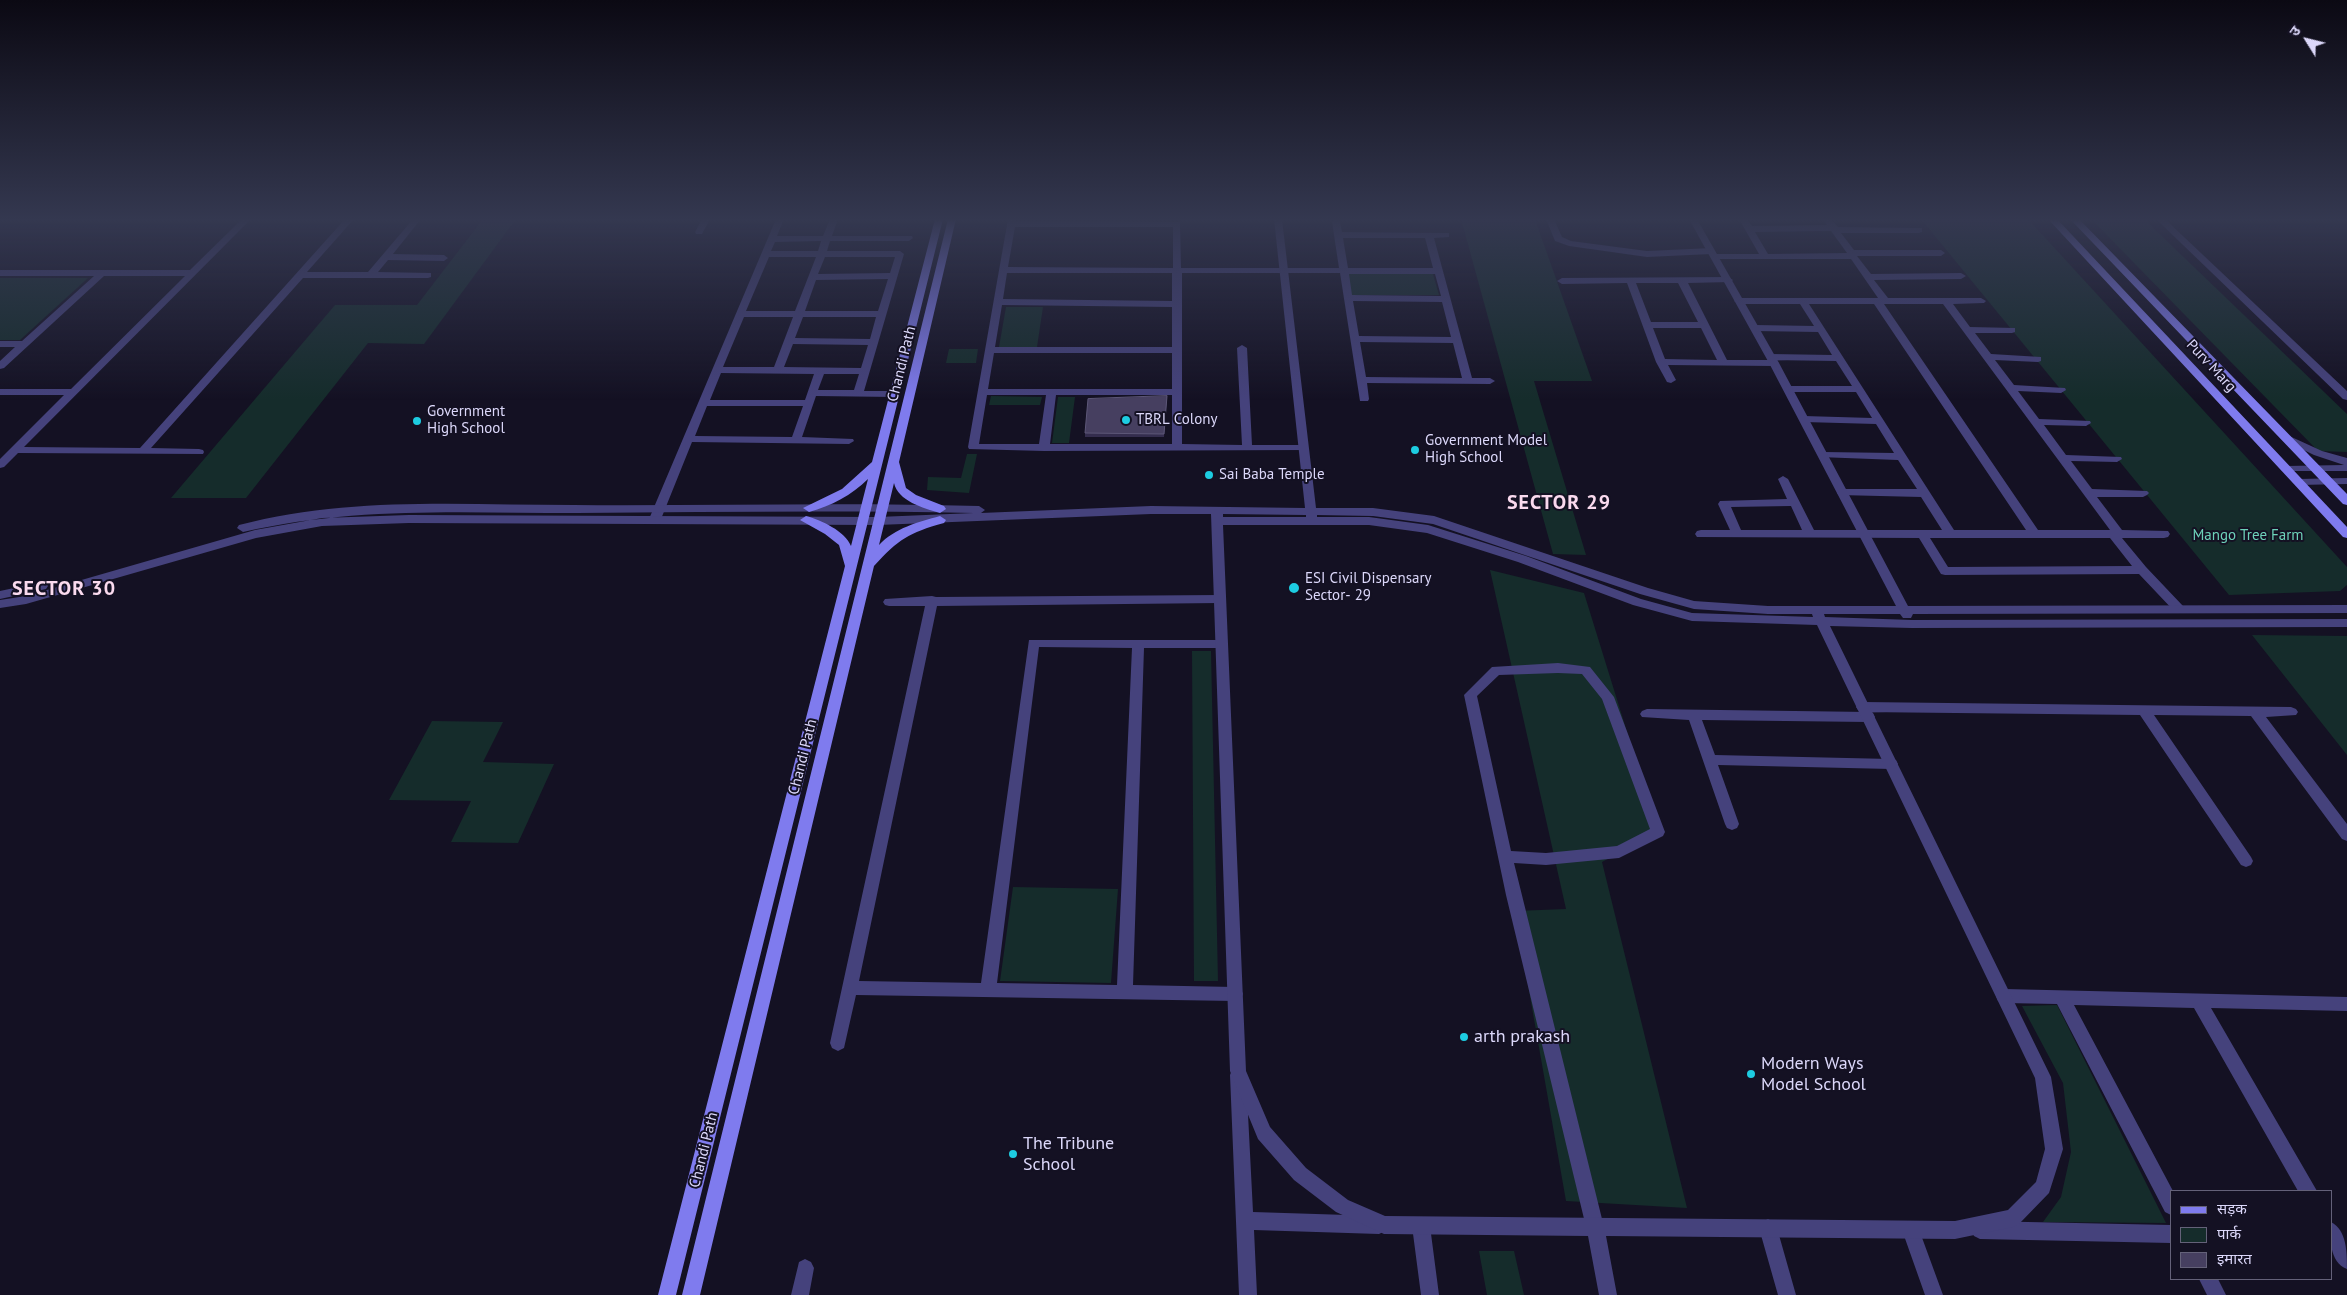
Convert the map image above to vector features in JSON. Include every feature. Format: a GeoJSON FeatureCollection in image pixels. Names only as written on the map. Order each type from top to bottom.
{"type":"FeatureCollection","features":[{"type":"Feature","properties":{"kind":"main road","name":"Chandi Path"},"geometry":{"type":"LineString","coordinates":[[691,1295],[872,514],[878,461],[924,279]]}},
{"type":"Feature","properties":{"kind":"main road","name":"Chandi Path"},"geometry":{"type":"LineString","coordinates":[[872,514],[894,460],[937,279]]}},
{"type":"Feature","properties":{"kind":"main road","name":"Purv Marg"},"geometry":{"type":"LineString","coordinates":[[2109,279],[2347,534]]}},
{"type":"Feature","properties":{"kind":"main road","name":"Purv Marg"},"geometry":{"type":"LineString","coordinates":[[2132,279],[2347,501]]}},
{"type":"Feature","properties":{"kind":"main road"},"geometry":{"type":"LineString","coordinates":[[894,460],[901,490],[940,514]]}},
{"type":"Feature","properties":{"kind":"main road"},"geometry":{"type":"LineString","coordinates":[[878,461],[859,483],[843,495],[808,514],[844,543],[859,567],[904,530],[940,514]]}},
{"type":"Feature","properties":{"kind":"main road","name":"Chandi Path"},"geometry":{"type":"LineString","coordinates":[[667,1295],[859,567]]}},
{"type":"Feature","properties":{"kind":"street"},"geometry":{"type":"LineString","coordinates":[[0,366],[95,279]]}},
{"type":"Feature","properties":{"kind":"street"},"geometry":{"type":"LineString","coordinates":[[0,465],[186,279]]}},
{"type":"Feature","properties":{"kind":"street"},"geometry":{"type":"LineString","coordinates":[[142,452],[295,279]]}},
{"type":"Feature","properties":{"kind":"street"},"geometry":{"type":"LineString","coordinates":[[657,514],[755,279]]}},
{"type":"Feature","properties":{"kind":"street"},"geometry":{"type":"LineString","coordinates":[[778,371],[813,279]]}},
{"type":"Feature","properties":{"kind":"street"},"geometry":{"type":"LineString","coordinates":[[858,394],[893,279]]}},
{"type":"Feature","properties":{"kind":"street"},"geometry":{"type":"LineString","coordinates":[[1002,279],[972,448],[1304,448]]}},
{"type":"Feature","properties":{"kind":"street"},"geometry":{"type":"LineString","coordinates":[[1177,279],[1177,447]]}},
{"type":"Feature","properties":{"kind":"street"},"geometry":{"type":"LineString","coordinates":[[1285,279],[1312,516]]}},
{"type":"Feature","properties":{"kind":"street"},"geometry":{"type":"LineString","coordinates":[[1345,279],[1364,399]]}},
{"type":"Feature","properties":{"kind":"street"},"geometry":{"type":"LineString","coordinates":[[1440,279],[1468,381]]}},
{"type":"Feature","properties":{"kind":"street"},"geometry":{"type":"LineString","coordinates":[[1869,279],[1881,301],[2035,535]]}},
{"type":"Feature","properties":{"kind":"street"},"geometry":{"type":"LineString","coordinates":[[2223,279],[2347,397]]}},
{"type":"Feature","properties":{"kind":"street"},"geometry":{"type":"LineString","coordinates":[[1562,281],[1728,280],[1773,360],[1912,624]]}},
{"type":"Feature","properties":{"kind":"street"},"geometry":{"type":"LineString","coordinates":[[1631,281],[1661,362],[1671,380]]}},
{"type":"Feature","properties":{"kind":"street"},"geometry":{"type":"LineString","coordinates":[[1682,281],[1724,362]]}},
{"type":"Feature","properties":{"kind":"street"},"geometry":{"type":"LineString","coordinates":[[1348,298],[1446,298]]}},
{"type":"Feature","properties":{"kind":"street"},"geometry":{"type":"LineString","coordinates":[[1739,301],[1981,301]]}},
{"type":"Feature","properties":{"kind":"street"},"geometry":{"type":"LineString","coordinates":[[1804,301],[1951,535]]}},
{"type":"Feature","properties":{"kind":"street"},"geometry":{"type":"LineString","coordinates":[[1946,301],[2089,493],[2142,570],[2178,609]]}},
{"type":"Feature","properties":{"kind":"street"},"geometry":{"type":"LineString","coordinates":[[998,302],[1177,304]]}},
{"type":"Feature","properties":{"kind":"street"},"geometry":{"type":"LineString","coordinates":[[740,314],[882,314]]}},
{"type":"Feature","properties":{"kind":"street"},"geometry":{"type":"LineString","coordinates":[[1647,325],[1705,325]]}},
{"type":"Feature","properties":{"kind":"street"},"geometry":{"type":"LineString","coordinates":[[1754,328],[1821,329]]}},
{"type":"Feature","properties":{"kind":"street"},"geometry":{"type":"LineString","coordinates":[[1968,330],[2012,330]]}},
{"type":"Feature","properties":{"kind":"street"},"geometry":{"type":"LineString","coordinates":[[1354,338],[1457,340]]}},
{"type":"Feature","properties":{"kind":"street"},"geometry":{"type":"LineString","coordinates":[[790,341],[873,342]]}},
{"type":"Feature","properties":{"kind":"street"},"geometry":{"type":"LineString","coordinates":[[0,344],[24,344]]}},
{"type":"Feature","properties":{"kind":"street"},"geometry":{"type":"LineString","coordinates":[[1242,348],[1247,448]]}},
{"type":"Feature","properties":{"kind":"street"},"geometry":{"type":"LineString","coordinates":[[990,350],[1177,350]]}},
{"type":"Feature","properties":{"kind":"street"},"geometry":{"type":"LineString","coordinates":[[1661,362],[1839,358]]}},
{"type":"Feature","properties":{"kind":"street"},"geometry":{"type":"LineString","coordinates":[[1988,358],[2038,359]]}},
{"type":"Feature","properties":{"kind":"street"},"geometry":{"type":"LineString","coordinates":[[717,370],[864,371]]}},
{"type":"Feature","properties":{"kind":"street"},"geometry":{"type":"LineString","coordinates":[[796,440],[820,371]]}},
{"type":"Feature","properties":{"kind":"street"},"geometry":{"type":"LineString","coordinates":[[1361,380],[1490,381]]}},
{"type":"Feature","properties":{"kind":"street"},"geometry":{"type":"LineString","coordinates":[[2011,388],[2061,390]]}},
{"type":"Feature","properties":{"kind":"street"},"geometry":{"type":"LineString","coordinates":[[1788,390],[1858,389]]}},
{"type":"Feature","properties":{"kind":"street"},"geometry":{"type":"LineString","coordinates":[[0,392],[73,392]]}},
{"type":"Feature","properties":{"kind":"street"},"geometry":{"type":"LineString","coordinates":[[982,392],[1177,392]]}},
{"type":"Feature","properties":{"kind":"street"},"geometry":{"type":"LineString","coordinates":[[1044,448],[1051,392]]}},
{"type":"Feature","properties":{"kind":"street"},"geometry":{"type":"LineString","coordinates":[[703,403],[858,394],[895,394]]}},
{"type":"Feature","properties":{"kind":"street"},"geometry":{"type":"LineString","coordinates":[[1804,419],[1879,420]]}},
{"type":"Feature","properties":{"kind":"street"},"geometry":{"type":"LineString","coordinates":[[2036,422],[2086,423]]}},
{"type":"Feature","properties":{"kind":"street"},"geometry":{"type":"LineString","coordinates":[[2285,437],[2318,453],[2347,462]]}},
{"type":"Feature","properties":{"kind":"street"},"geometry":{"type":"LineString","coordinates":[[688,439],[849,441]]}},
{"type":"Feature","properties":{"kind":"street"},"geometry":{"type":"LineString","coordinates":[[14,450],[199,452]]}},
{"type":"Feature","properties":{"kind":"street"},"geometry":{"type":"LineString","coordinates":[[1823,455],[1902,457]]}},
{"type":"Feature","properties":{"kind":"street"},"geometry":{"type":"LineString","coordinates":[[2063,458],[2117,459]]}},
{"type":"Feature","properties":{"kind":"street"},"geometry":{"type":"LineString","coordinates":[[2286,469],[2347,468]]}},
{"type":"Feature","properties":{"kind":"street"},"geometry":{"type":"LineString","coordinates":[[1783,479],[1810,534]]}},
{"type":"Feature","properties":{"kind":"street"},"geometry":{"type":"LineString","coordinates":[[2298,482],[2347,481]]}},
{"type":"Feature","properties":{"kind":"street"},"geometry":{"type":"LineString","coordinates":[[1843,493],[1925,493]]}},
{"type":"Feature","properties":{"kind":"street"},"geometry":{"type":"LineString","coordinates":[[2089,493],[2143,493]]}},
{"type":"Feature","properties":{"kind":"street"},"geometry":{"type":"LineString","coordinates":[[1736,532],[1724,504],[1795,502]]}},
{"type":"Feature","properties":{"kind":"street"},"geometry":{"type":"LineString","coordinates":[[0,595],[25,591],[256,525],[324,513],[416,509],[657,514]]}},
{"type":"Feature","properties":{"kind":"street"},"geometry":{"type":"LineString","coordinates":[[0,604],[26,600],[254,534],[322,522],[657,514],[1047,513],[1312,516],[1428,529],[1522,559],[1637,602],[1692,617],[1820,616],[1905,610],[2347,609]]}},
{"type":"Feature","properties":{"kind":"street"},"geometry":{"type":"LineString","coordinates":[[1217,516],[1248,1295]]}},
{"type":"Feature","properties":{"kind":"street"},"geometry":{"type":"LineString","coordinates":[[1700,534],[1736,532],[1865,535],[2164,534]]}},
{"type":"Feature","properties":{"kind":"street"},"geometry":{"type":"LineString","coordinates":[[1923,535],[1945,572],[2142,570]]}},
{"type":"Feature","properties":{"kind":"street"},"geometry":{"type":"LineString","coordinates":[[889,602],[932,600],[1220,599]]}},
{"type":"Feature","properties":{"kind":"street"},"geometry":{"type":"LineString","coordinates":[[838,1043],[932,600]]}},
{"type":"Feature","properties":{"kind":"street"},"geometry":{"type":"LineString","coordinates":[[1820,616],[1912,624],[2347,623]]}},
{"type":"Feature","properties":{"kind":"street"},"geometry":{"type":"LineString","coordinates":[[1820,616],[2044,1077],[2054,1149],[2043,1187],[2013,1218],[1954,1230]]}},
{"type":"Feature","properties":{"kind":"street"},"geometry":{"type":"LineString","coordinates":[[988,990],[1033,642],[1222,644]]}},
{"type":"Feature","properties":{"kind":"street"},"geometry":{"type":"LineString","coordinates":[[1125,992],[1138,643]]}},
{"type":"Feature","properties":{"kind":"street"},"geometry":{"type":"LineString","coordinates":[[1505,857],[1546,859],[1620,852],[1658,832],[1608,697],[1586,670],[1558,668],[1496,670],[1470,695],[1505,857],[1594,1227],[1608,1295]]}},
{"type":"Feature","properties":{"kind":"street"},"geometry":{"type":"LineString","coordinates":[[2143,710],[2246,861]]}},
{"type":"Feature","properties":{"kind":"street"},"geometry":{"type":"LineString","coordinates":[[1647,714],[2143,710],[2292,712]]}},
{"type":"Feature","properties":{"kind":"street"},"geometry":{"type":"LineString","coordinates":[[2254,711],[2347,835]]}},
{"type":"Feature","properties":{"kind":"street"},"geometry":{"type":"LineString","coordinates":[[1694,715],[1732,824]]}},
{"type":"Feature","properties":{"kind":"street"},"geometry":{"type":"LineString","coordinates":[[1710,760],[1891,764]]}},
{"type":"Feature","properties":{"kind":"street"},"geometry":{"type":"LineString","coordinates":[[850,988],[1235,994]]}},
{"type":"Feature","properties":{"kind":"street"},"geometry":{"type":"LineString","coordinates":[[2004,996],[2198,1000],[2345,1006]]}},
{"type":"Feature","properties":{"kind":"street"},"geometry":{"type":"LineString","coordinates":[[2062,998],[2170,1204]]}},
{"type":"Feature","properties":{"kind":"street"},"geometry":{"type":"LineString","coordinates":[[2198,1000],[2307,1190]]}},
{"type":"Feature","properties":{"kind":"street"},"geometry":{"type":"LineString","coordinates":[[1238,1071],[1264,1133],[1300,1174],[1342,1206],[1384,1226]]}},
{"type":"Feature","properties":{"kind":"street"},"geometry":{"type":"LineString","coordinates":[[1244,1221],[1384,1226],[1768,1228],[2170,1234]]}},
{"type":"Feature","properties":{"kind":"street"},"geometry":{"type":"LineString","coordinates":[[1421,1226],[1430,1295]]}},
{"type":"Feature","properties":{"kind":"street"},"geometry":{"type":"LineString","coordinates":[[1768,1228],[1787,1295]]}},
{"type":"Feature","properties":{"kind":"street"},"geometry":{"type":"LineString","coordinates":[[1910,1230],[1934,1295]]}},
{"type":"Feature","properties":{"kind":"street"},"geometry":{"type":"LineString","coordinates":[[2332,1233],[2347,1260]]}},
{"type":"Feature","properties":{"kind":"street"},"geometry":{"type":"LineString","coordinates":[[800,1295],[805,1268]]}},
{"type":"Feature","properties":{"kind":"street"},"geometry":{"type":"LineString","coordinates":[[2209,1280],[2217,1295]]}},
{"type":"Feature","properties":{"kind":"green space"},"geometry":{"type":"Polygon","coordinates":[[[0,279],[86,279],[20,340],[0,340],[0,279]]]}},
{"type":"Feature","properties":{"kind":"green space"},"geometry":{"type":"Polygon","coordinates":[[[437,279],[472,279],[424,344],[368,343],[246,498],[171,498],[335,305],[417,305],[437,279]]]}},
{"type":"Feature","properties":{"kind":"green space"},"geometry":{"type":"Polygon","coordinates":[[[1348,279],[1435,279],[1439,295],[1351,295],[1348,279]]]}},
{"type":"Feature","properties":{"kind":"green space"},"geometry":{"type":"Polygon","coordinates":[[[1478,279],[1556,279],[1592,381],[1534,381],[1586,555],[1553,554],[1478,279]]]}},
{"type":"Feature","properties":{"kind":"green space","name":"Mango Tree Farm"},"geometry":{"type":"Polygon","coordinates":[[[1971,279],[2083,279],[2347,567],[2347,585],[2340,591],[2229,595],[1971,279]]]}},
{"type":"Feature","properties":{"kind":"green space"},"geometry":{"type":"Polygon","coordinates":[[[2150,279],[2207,279],[2347,414],[2347,452],[2318,451],[2150,279]]]}},
{"type":"Feature","properties":{"kind":"green space"},"geometry":{"type":"Polygon","coordinates":[[[1006,307],[1043,307],[1037,347],[999,347],[1006,307]]]}},
{"type":"Feature","properties":{"kind":"green space"},"geometry":{"type":"Polygon","coordinates":[[[949,349],[978,349],[976,363],[946,363],[949,349]]]}},
{"type":"Feature","properties":{"kind":"green space"},"geometry":{"type":"Polygon","coordinates":[[[991,396],[1042,397],[1040,405],[989,405],[991,396]]]}},
{"type":"Feature","properties":{"kind":"green space"},"geometry":{"type":"Polygon","coordinates":[[[1058,397],[1075,397],[1069,443],[1052,443],[1058,397]]]}},
{"type":"Feature","properties":{"kind":"green space"},"geometry":{"type":"Polygon","coordinates":[[[967,454],[977,454],[969,493],[927,490],[928,477],[961,478],[967,454]]]}},
{"type":"Feature","properties":{"kind":"green space"},"geometry":{"type":"Polygon","coordinates":[[[1490,570],[1584,593],[1658,832],[1602,862],[1687,1208],[1566,1201],[1515,911],[1566,909],[1490,570]]]}},
{"type":"Feature","properties":{"kind":"green space"},"geometry":{"type":"Polygon","coordinates":[[[2252,635],[2347,636],[2347,755],[2252,635]]]}},
{"type":"Feature","properties":{"kind":"green space"},"geometry":{"type":"Polygon","coordinates":[[[1192,651],[1211,651],[1218,981],[1194,981],[1192,651]]]}},
{"type":"Feature","properties":{"kind":"green space"},"geometry":{"type":"Polygon","coordinates":[[[432,721],[503,722],[483,762],[554,764],[518,843],[451,842],[471,801],[389,800],[432,721]]]}},
{"type":"Feature","properties":{"kind":"green space"},"geometry":{"type":"Polygon","coordinates":[[[1013,887],[1118,889],[1111,983],[1000,981],[1013,887]]]}},
{"type":"Feature","properties":{"kind":"green space"},"geometry":{"type":"Polygon","coordinates":[[[2057,1005],[2166,1223],[2043,1222],[2061,1197],[2071,1152],[2063,1083],[2022,1006],[2057,1005]]]}},
{"type":"Feature","properties":{"kind":"green space"},"geometry":{"type":"Polygon","coordinates":[[[1479,1251],[1514,1251],[1524,1295],[1487,1295],[1479,1251]]]}},
{"type":"Feature","properties":{"kind":"building","name":"TBRL Colony"},"geometry":{"type":"Polygon","coordinates":[[[1167,396],[1164,434],[1085,433],[1088,399],[1167,396]]]}},
{"type":"Feature","properties":{"kind":"place","name":"TBRL Colony"},"geometry":{"type":"Point","coordinates":[1126,420]}},
{"type":"Feature","properties":{"kind":"place","name":"Government High School"},"geometry":{"type":"Point","coordinates":[417,421]}},
{"type":"Feature","properties":{"kind":"place","name":"Government Model High School"},"geometry":{"type":"Point","coordinates":[1415,450]}},
{"type":"Feature","properties":{"kind":"place","name":"Sai Baba Temple"},"geometry":{"type":"Point","coordinates":[1209,475]}},
{"type":"Feature","properties":{"kind":"place","name":"ESI Civil Dispensary Sector- 29"},"geometry":{"type":"Point","coordinates":[1294,588]}},
{"type":"Feature","properties":{"kind":"place","name":"arth prakash"},"geometry":{"type":"Point","coordinates":[1464,1037]}},
{"type":"Feature","properties":{"kind":"place","name":"Modern Ways Model School"},"geometry":{"type":"Point","coordinates":[1751,1074]}},
{"type":"Feature","properties":{"kind":"place","name":"The Tribune School"},"geometry":{"type":"Point","coordinates":[1013,1154]}},
{"type":"Feature","properties":{"kind":"district","name":"SECTOR 29"},"geometry":{"type":"Point","coordinates":[1559,503]}},
{"type":"Feature","properties":{"kind":"district","name":"SECTOR 30"},"geometry":{"type":"Point","coordinates":[64,589]}}]}
